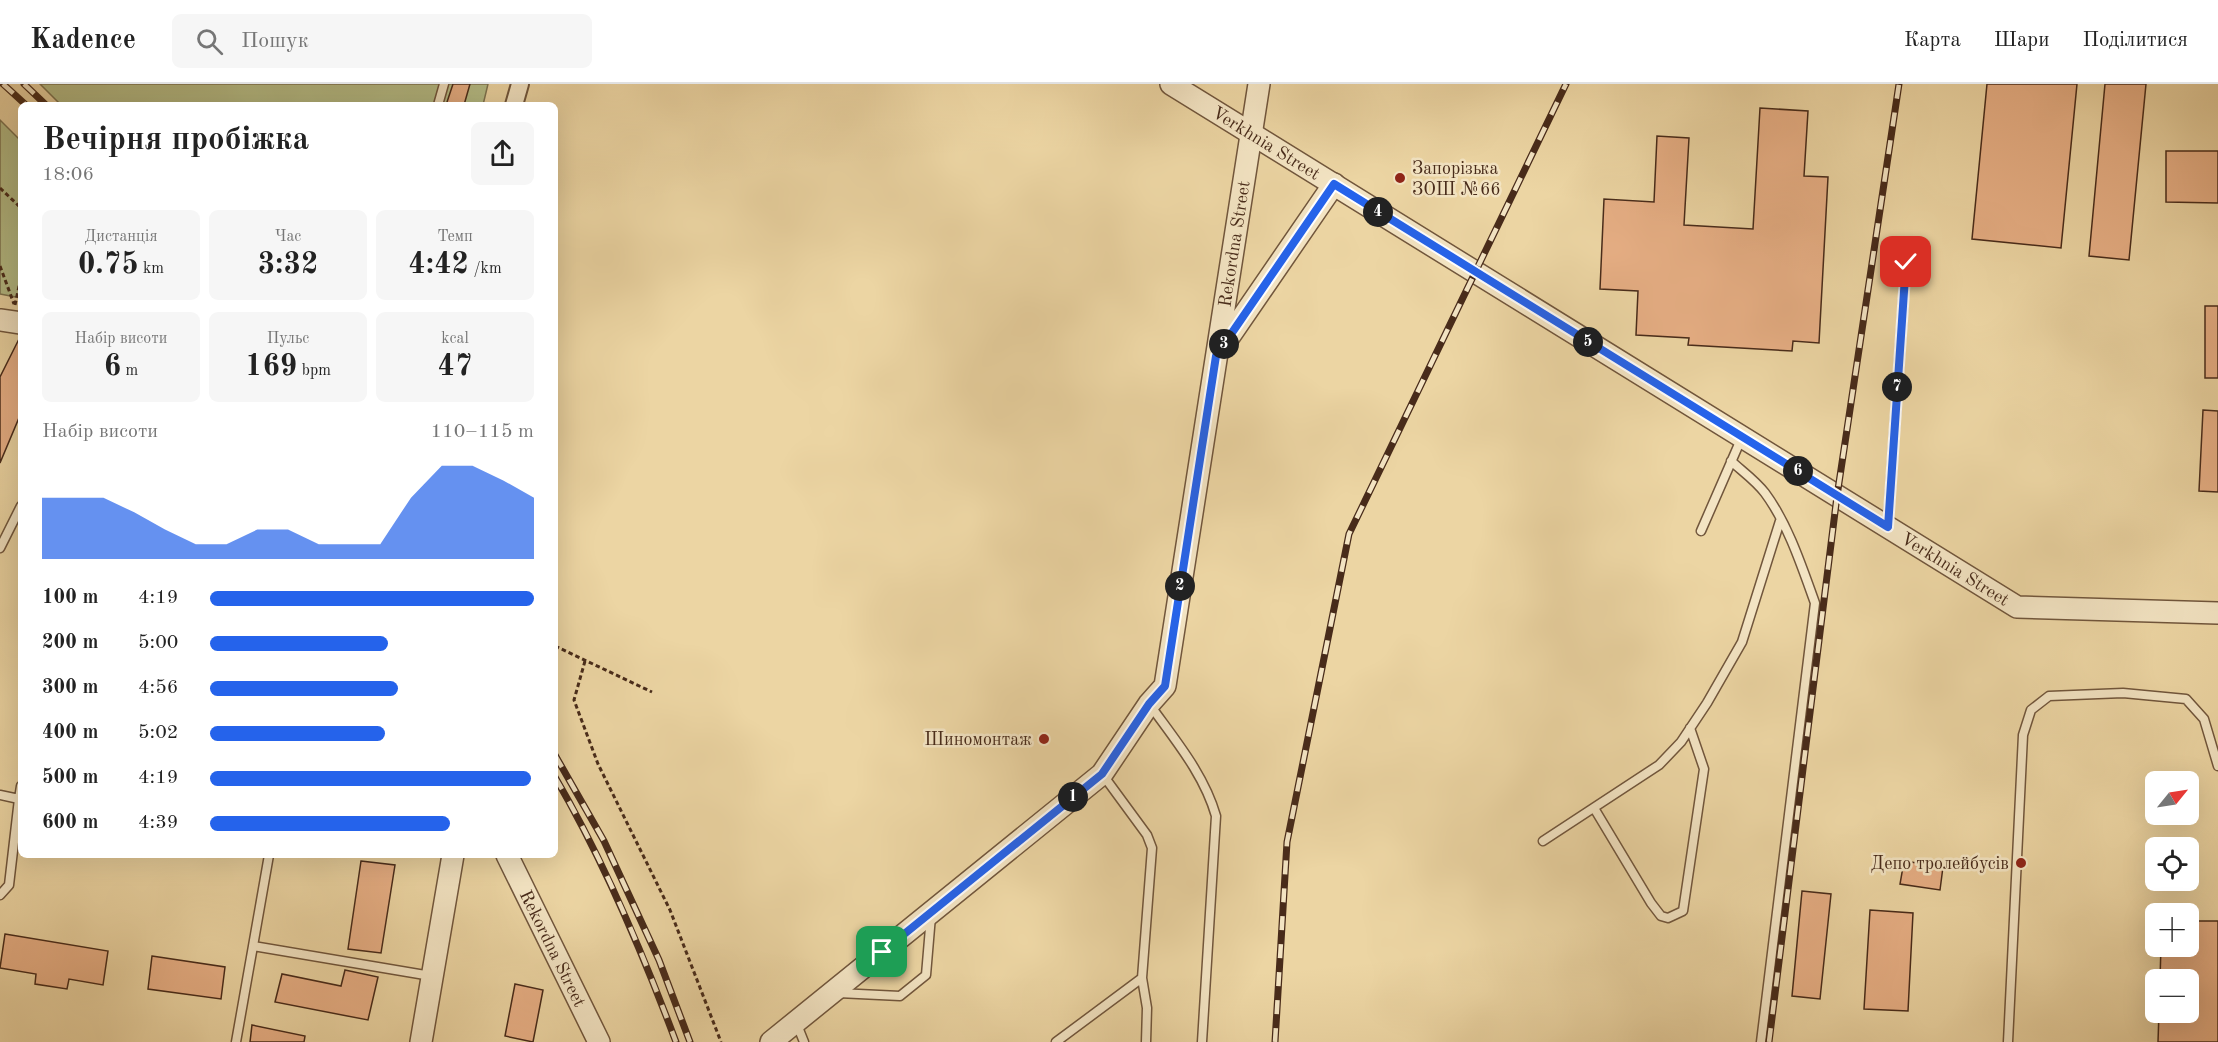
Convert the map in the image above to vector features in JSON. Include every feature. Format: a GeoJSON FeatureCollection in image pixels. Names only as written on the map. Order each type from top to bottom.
{"type":"FeatureCollection","features":[{"type":"Feature","properties":{"kind":"street"},"geometry":{"type":"LineString","coordinates":[[515,102],[520,84]]}},
{"type":"Feature","properties":{"kind":"street","name":"Verkhnia Street"},"geometry":{"type":"LineString","coordinates":[[1171,84],[2018,608],[2218,613]]}},
{"type":"Feature","properties":{"kind":"street","name":"Rekordna Street"},"geometry":{"type":"LineString","coordinates":[[1149,704],[1165,686],[1259,84]]}},
{"type":"Feature","properties":{"kind":"street"},"geometry":{"type":"LineString","coordinates":[[1216,356],[1334,184]]}},
{"type":"Feature","properties":{"kind":"street"},"geometry":{"type":"LineString","coordinates":[[0,320],[18,323]]}},
{"type":"Feature","properties":{"kind":"street"},"geometry":{"type":"LineString","coordinates":[[771,1042],[1102,774],[1149,704]]}},
{"type":"Feature","properties":{"kind":"street"},"geometry":{"type":"LineString","coordinates":[[421,1042],[452,858]]}},
{"type":"Feature","properties":{"kind":"street","name":"Rekordna Street"},"geometry":{"type":"LineString","coordinates":[[508,858],[599,1042]]}},
{"type":"Feature","properties":{"kind":"lane"},"geometry":{"type":"LineString","coordinates":[[439,102],[444,84]]}},
{"type":"Feature","properties":{"kind":"lane"},"geometry":{"type":"LineString","coordinates":[[1888,527],[1906,262]]}},
{"type":"Feature","properties":{"kind":"lane"},"geometry":{"type":"LineString","coordinates":[[1701,531],[1742,437]]}},
{"type":"Feature","properties":{"kind":"lane"},"geometry":{"type":"LineString","coordinates":[[1731,461],[1764,492],[1798,558],[1815,603],[1761,1042]]}},
{"type":"Feature","properties":{"kind":"lane"},"geometry":{"type":"LineString","coordinates":[[0,548],[18,512]]}},
{"type":"Feature","properties":{"kind":"lane"},"geometry":{"type":"LineString","coordinates":[[1543,841],[1659,765],[1681,742],[1742,642],[1780,521]]}},
{"type":"Feature","properties":{"kind":"lane"},"geometry":{"type":"LineString","coordinates":[[2008,1042],[2023,735],[2031,710],[2049,696],[2123,693],[2186,699],[2204,719],[2218,766]]}},
{"type":"Feature","properties":{"kind":"lane"},"geometry":{"type":"LineString","coordinates":[[1149,704],[1195,769],[1210,797],[1216,816],[1202,1042]]}},
{"type":"Feature","properties":{"kind":"lane"},"geometry":{"type":"LineString","coordinates":[[1594,808],[1661,916],[1668,918],[1683,911],[1704,769],[1690,728]]}},
{"type":"Feature","properties":{"kind":"lane"},"geometry":{"type":"LineString","coordinates":[[1102,774],[1147,835],[1152,848],[1142,978],[1147,1008],[1146,1042]]}},
{"type":"Feature","properties":{"kind":"lane"},"geometry":{"type":"LineString","coordinates":[[0,795],[18,800]]}},
{"type":"Feature","properties":{"kind":"lane"},"geometry":{"type":"LineString","coordinates":[[0,895],[9,885],[18,808]]}},
{"type":"Feature","properties":{"kind":"lane"},"geometry":{"type":"LineString","coordinates":[[236,1042],[268,858]]}},
{"type":"Feature","properties":{"kind":"lane"},"geometry":{"type":"LineString","coordinates":[[832,992],[900,996],[926,975],[931,912]]}},
{"type":"Feature","properties":{"kind":"lane"},"geometry":{"type":"LineString","coordinates":[[253,945],[432,976]]}},
{"type":"Feature","properties":{"kind":"lane"},"geometry":{"type":"LineString","coordinates":[[1056,1042],[1142,978]]}},
{"type":"Feature","properties":{"kind":"lane"},"geometry":{"type":"LineString","coordinates":[[796,1022],[804,1042]]}},
{"type":"Feature","properties":{"kind":"path"},"geometry":{"type":"LineString","coordinates":[[0,188],[18,205]]}},
{"type":"Feature","properties":{"kind":"path"},"geometry":{"type":"LineString","coordinates":[[0,266],[15,306],[18,292]]}},
{"type":"Feature","properties":{"kind":"path"},"geometry":{"type":"LineString","coordinates":[[558,648],[652,692]]}},
{"type":"Feature","properties":{"kind":"path"},"geometry":{"type":"LineString","coordinates":[[585,661],[574,700],[598,764],[670,909],[721,1042]]}},
{"type":"Feature","properties":{"kind":"green space"},"geometry":{"type":"Polygon","coordinates":[[[40,84],[488,84],[484,102],[58,102],[40,84]]]}},
{"type":"Feature","properties":{"kind":"green space"},"geometry":{"type":"Polygon","coordinates":[[[0,120],[18,138],[18,297],[0,294],[0,120]]]}},
{"type":"Feature","properties":{"kind":"building"},"geometry":{"type":"Polygon","coordinates":[[[453,84],[470,84],[465,102],[447,102],[453,84]]]}},
{"type":"Feature","properties":{"kind":"building"},"geometry":{"type":"Polygon","coordinates":[[[1987,84],[2077,84],[2061,248],[1972,239],[1987,84]]]}},
{"type":"Feature","properties":{"kind":"building"},"geometry":{"type":"Polygon","coordinates":[[[2105,84],[2146,84],[2129,260],[2089,256],[2105,84]]]}},
{"type":"Feature","properties":{"kind":"building"},"geometry":{"type":"Polygon","coordinates":[[[1760,108],[1808,111],[1804,176],[1828,177],[1819,343],[1793,341],[1792,351],[1688,345],[1689,338],[1636,335],[1638,291],[1600,289],[1604,199],[1654,202],[1657,136],[1689,138],[1684,225],[1753,229],[1760,108]]]}},
{"type":"Feature","properties":{"kind":"building"},"geometry":{"type":"Polygon","coordinates":[[[2166,151],[2218,151],[2218,203],[2166,202],[2166,151]]]}},
{"type":"Feature","properties":{"kind":"building"},"geometry":{"type":"Polygon","coordinates":[[[2205,306],[2218,306],[2218,378],[2205,378],[2205,306]]]}},
{"type":"Feature","properties":{"kind":"building"},"geometry":{"type":"Polygon","coordinates":[[[18,341],[18,420],[0,463],[0,377],[18,341]]]}},
{"type":"Feature","properties":{"kind":"building"},"geometry":{"type":"Polygon","coordinates":[[[2203,410],[2218,411],[2218,492],[2199,491],[2203,410]]]}},
{"type":"Feature","properties":{"kind":"building"},"geometry":{"type":"Polygon","coordinates":[[[361,861],[395,865],[381,953],[348,949],[361,861]]]}},
{"type":"Feature","properties":{"kind":"building"},"geometry":{"type":"Polygon","coordinates":[[[1904,861],[1943,867],[1940,890],[1900,884],[1904,861]]]}},
{"type":"Feature","properties":{"kind":"building"},"geometry":{"type":"Polygon","coordinates":[[[1802,891],[1831,894],[1820,999],[1792,996],[1802,891]]]}},
{"type":"Feature","properties":{"kind":"building"},"geometry":{"type":"Polygon","coordinates":[[[1870,910],[1913,913],[1908,1011],[1864,1009],[1870,910]]]}},
{"type":"Feature","properties":{"kind":"building"},"geometry":{"type":"Polygon","coordinates":[[[2199,921],[2218,921],[2218,1042],[2158,1042],[2159,1023],[2199,1023],[2199,969],[2160,969],[2161,957],[2199,957],[2199,921]]]}},
{"type":"Feature","properties":{"kind":"building"},"geometry":{"type":"Polygon","coordinates":[[[5,934],[108,951],[103,985],[69,979],[67,989],[35,984],[36,974],[0,968],[5,934]]]}},
{"type":"Feature","properties":{"kind":"building"},"geometry":{"type":"Polygon","coordinates":[[[152,956],[225,967],[221,999],[148,989],[152,956]]]}},
{"type":"Feature","properties":{"kind":"building"},"geometry":{"type":"Polygon","coordinates":[[[345,970],[378,977],[368,1020],[275,1002],[282,974],[341,986],[345,970]]]}},
{"type":"Feature","properties":{"kind":"building"},"geometry":{"type":"Polygon","coordinates":[[[515,984],[543,990],[533,1042],[505,1036],[515,984]]]}},
{"type":"Feature","properties":{"kind":"building"},"geometry":{"type":"Polygon","coordinates":[[[252,1025],[305,1036],[304,1042],[250,1042],[252,1025]]]}},
{"type":"Feature","properties":{"kind":"railway"},"geometry":{"type":"LineString","coordinates":[[3,84],[23,102]]}},
{"type":"Feature","properties":{"kind":"railway"},"geometry":{"type":"LineString","coordinates":[[24,84],[43,102]]}},
{"type":"Feature","properties":{"kind":"railway"},"geometry":{"type":"LineString","coordinates":[[1275,1042],[1287,842],[1349,534],[1566,84]]}},
{"type":"Feature","properties":{"kind":"railway"},"geometry":{"type":"LineString","coordinates":[[1769,1042],[1837,496],[1899,84]]}},
{"type":"Feature","properties":{"kind":"railway"},"geometry":{"type":"LineString","coordinates":[[558,760],[604,841],[659,960],[690,1042]]}},
{"type":"Feature","properties":{"kind":"railway"},"geometry":{"type":"LineString","coordinates":[[558,782],[590,841],[621,907],[676,1042]]}},
{"type":"Feature","properties":{"kind":"place","name":"Запорізька ЗОШ №66"},"geometry":{"type":"Point","coordinates":[1400,178]}},
{"type":"Feature","properties":{"kind":"place","name":"Шиномонтаж"},"geometry":{"type":"Point","coordinates":[1044,739]}},
{"type":"Feature","properties":{"kind":"place","name":"Депо тролейбусів"},"geometry":{"type":"Point","coordinates":[2021,863]}},
{"type":"Feature","properties":{"kind":"route"},"geometry":{"type":"LineString","coordinates":[[882,952],[1102,774],[1149,704],[1165,686],[1216,356],[1334,184],[1888,527],[1906,262]]}}]}
